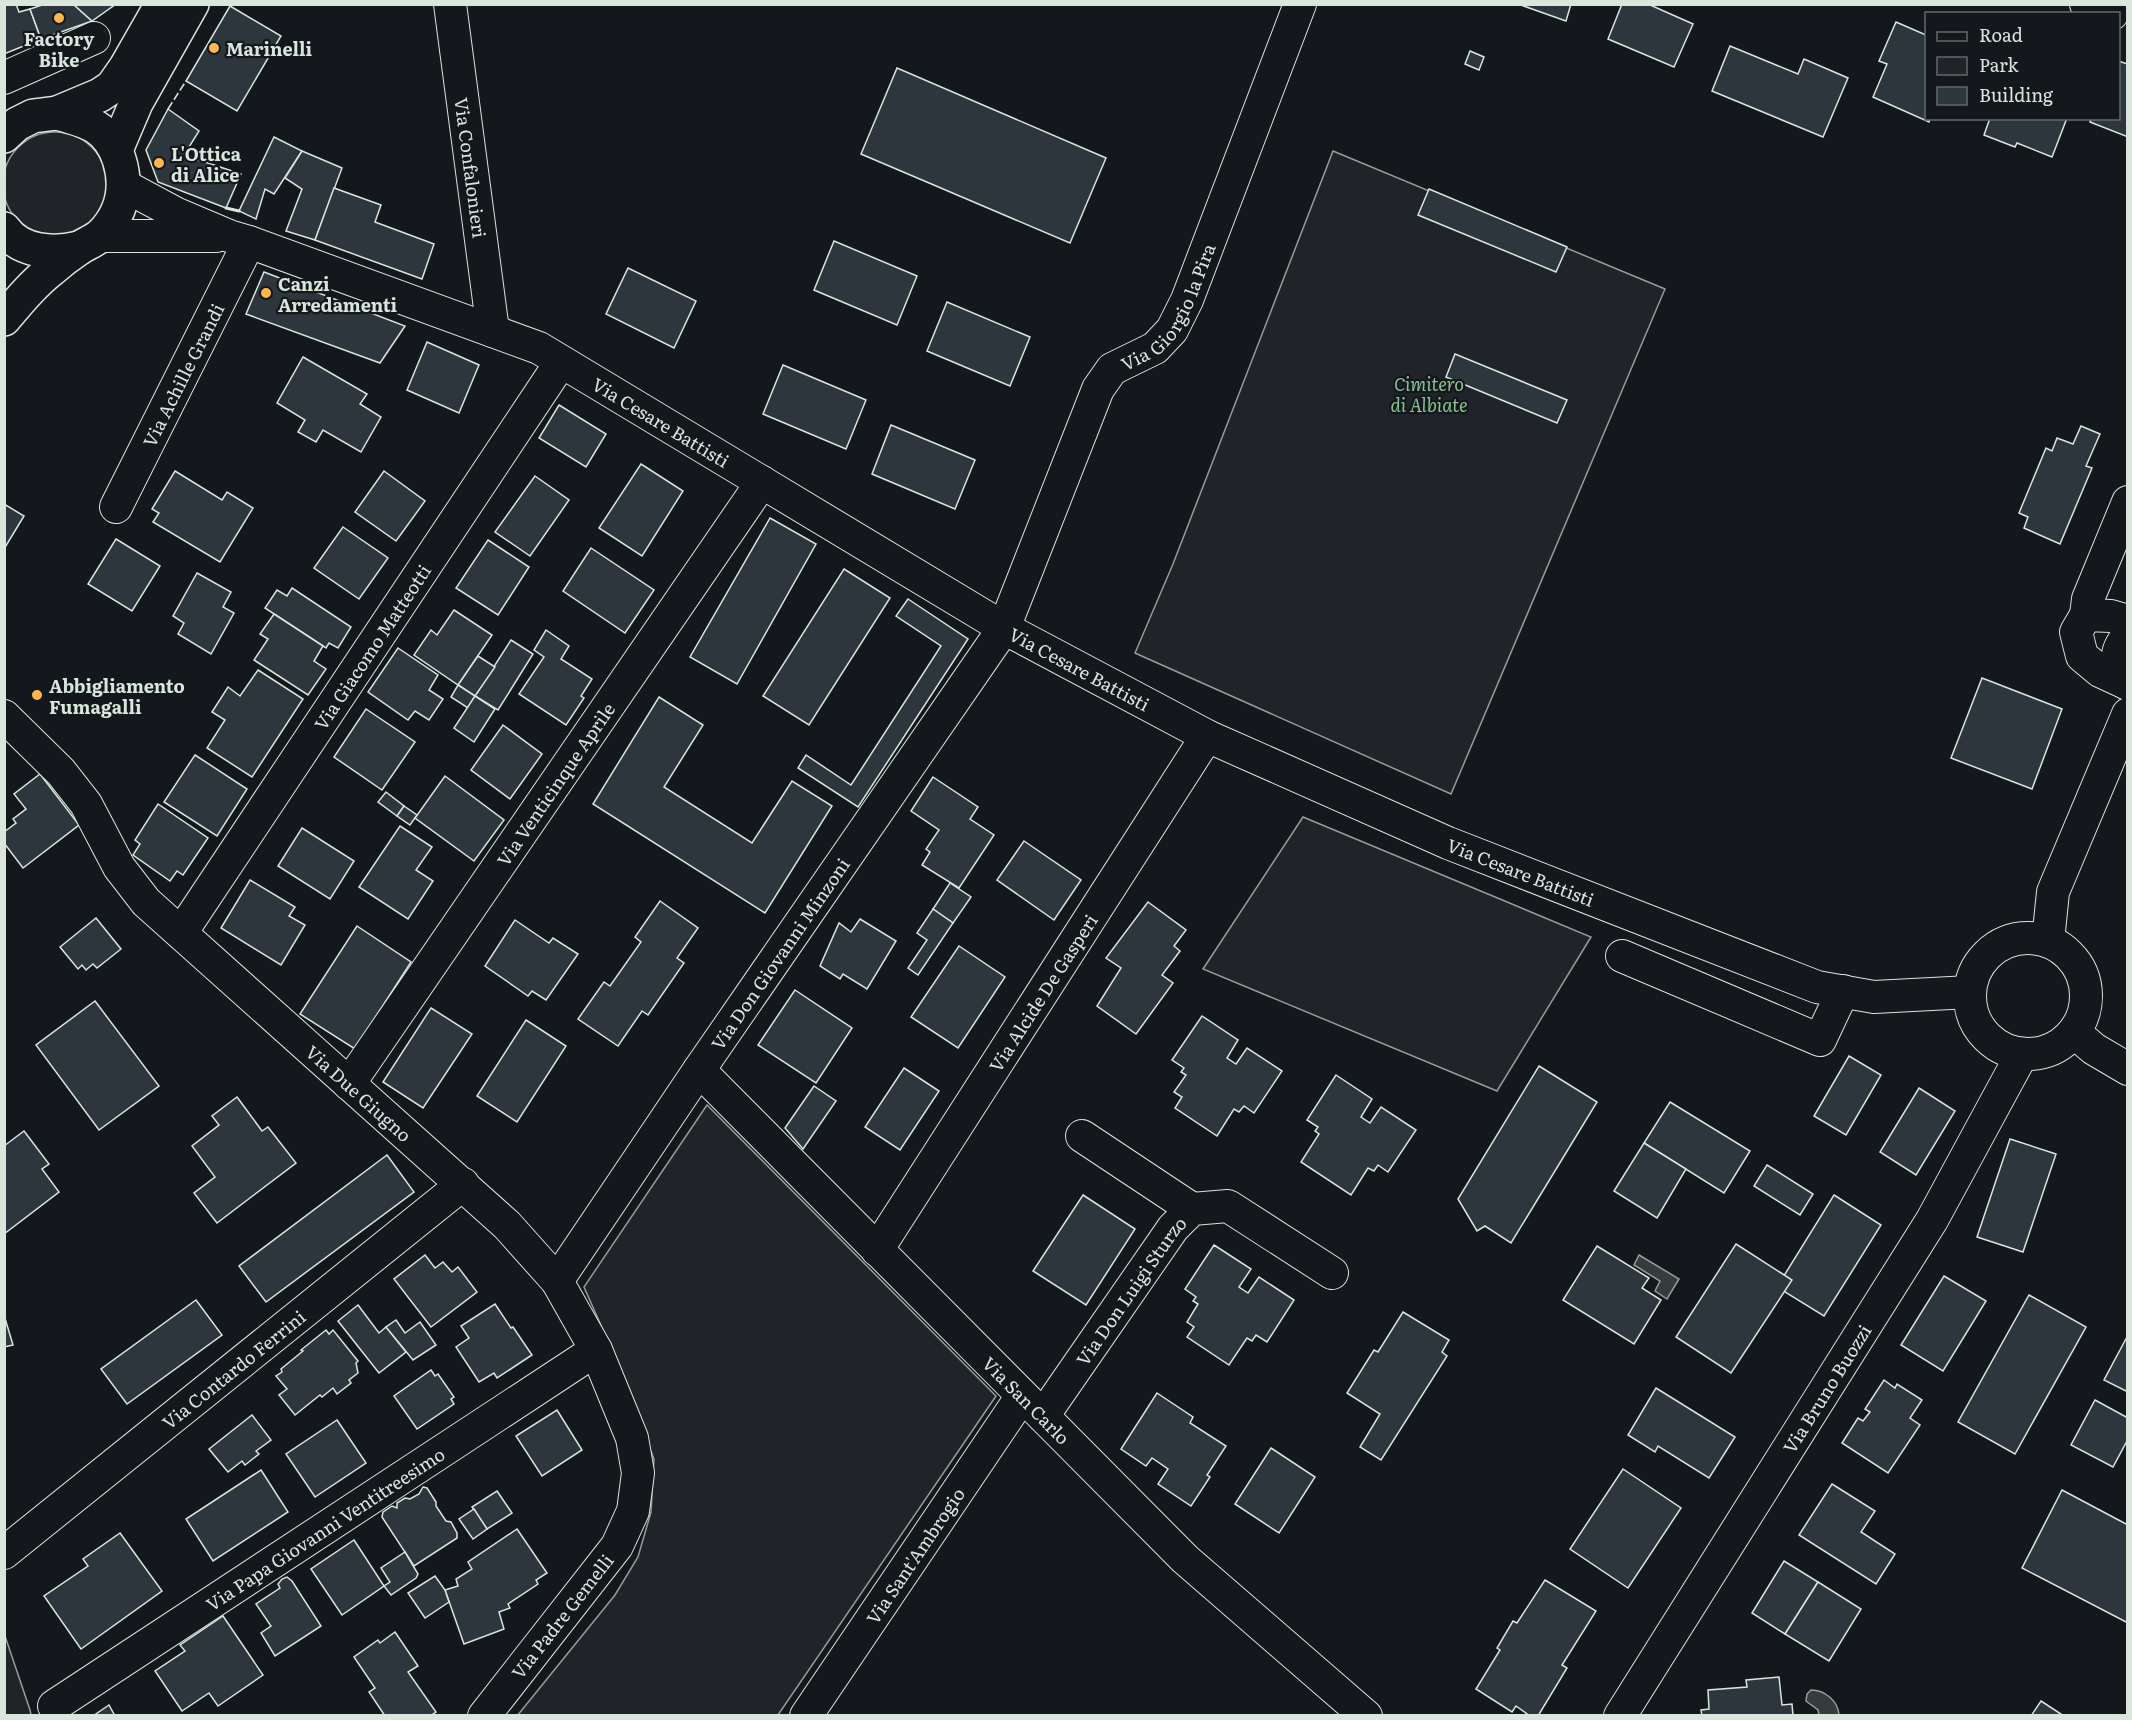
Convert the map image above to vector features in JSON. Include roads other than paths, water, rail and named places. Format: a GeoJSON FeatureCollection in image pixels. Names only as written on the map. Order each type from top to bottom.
{"type":"FeatureCollection","features":[{"type":"Feature","properties":{"kind":"main road"},"geometry":{"type":"LineString","coordinates":[[4,136],[17,124],[33,116],[57,113],[112,87],[162,4]]}},
{"type":"Feature","properties":{"kind":"main road"},"geometry":{"type":"LineString","coordinates":[[116,150],[136,102],[192,4]]}},
{"type":"Feature","properties":{"kind":"main road"},"geometry":{"type":"LineString","coordinates":[[4,319],[30,288],[113,221],[123,199],[124,174],[116,150],[103,133],[87,121],[57,113]]}},
{"type":"Feature","properties":{"kind":"main road"},"geometry":{"type":"LineString","coordinates":[[6,242],[40,251],[64,252],[89,242]]}},
{"type":"Feature","properties":{"kind":"street","name":"Via Confalonieri"},"geometry":{"type":"LineString","coordinates":[[450,4],[493,330]]}},
{"type":"Feature","properties":{"kind":"street","name":"Via Giorgio la Pira"},"geometry":{"type":"LineString","coordinates":[[1004,628],[1098,389],[1112,369],[1155,348],[1172,330],[1186,300],[1300,4]]}},
{"type":"Feature","properties":{"kind":"street"},"geometry":{"type":"LineString","coordinates":[[2086,4],[2107,12]]}},
{"type":"Feature","properties":{"kind":"street"},"geometry":{"type":"LineString","coordinates":[[4,78],[94,38]]}},
{"type":"Feature","properties":{"kind":"street","name":"Via Cesare Battisti"},"geometry":{"type":"LineString","coordinates":[[123,185],[177,214],[239,239],[539,348],[1004,628],[1207,736],[1448,843],[1817,987],[1874,997],[1970,992]]}},
{"type":"Feature","properties":{"kind":"street","name":"Via Cesare Battisti"},"geometry":{"type":"LineString","coordinates":[[89,242],[239,239]]}},
{"type":"Feature","properties":{"kind":"street","name":"Via Achille Grandi"},"geometry":{"type":"LineString","coordinates":[[117,507],[239,239]]}},
{"type":"Feature","properties":{"kind":"street","name":"Via Giacomo Matteotti"},"geometry":{"type":"LineString","coordinates":[[181,933],[561,362]]}},
{"type":"Feature","properties":{"kind":"street","name":"Via Venticinque Aprile"},"geometry":{"type":"LineString","coordinates":[[349,1084],[762,482]]}},
{"type":"Feature","properties":{"kind":"street"},"geometry":{"type":"LineString","coordinates":[[2127,502],[2088,599],[2086,615],[2076,632],[2082,656],[2100,671],[2127,684]]}},
{"type":"Feature","properties":{"kind":"street"},"geometry":{"type":"LineString","coordinates":[[2086,615],[2111,616],[2127,621]]}},
{"type":"Feature","properties":{"kind":"street","name":"Via Don Giovanni Minzoni"},"geometry":{"type":"LineString","coordinates":[[557,1281],[699,1070],[1004,628]]}},
{"type":"Feature","properties":{"kind":"street"},"geometry":{"type":"LineString","coordinates":[[2127,636],[2120,645],[2117,666],[2127,684]]}},
{"type":"Feature","properties":{"kind":"street"},"geometry":{"type":"LineString","coordinates":[[2048,941],[2053,892],[2127,714]]}},
{"type":"Feature","properties":{"kind":"street","name":"Via Due Giugno"},"geometry":{"type":"LineString","coordinates":[[4,716],[61,772],[86,804],[119,867],[146,902],[463,1184],[507,1225],[557,1281],[596,1350],[632,1438],[638,1473],[633,1511]]}},
{"type":"Feature","properties":{"kind":"street","name":"Via Alcide De Gasperi"},"geometry":{"type":"LineString","coordinates":[[877,1250],[1207,736]]}},
{"type":"Feature","properties":{"kind":"street"},"geometry":{"type":"LineString","coordinates":[[2030,938],[2048,941],[2069,954],[2084,979],[2086,1002],[2084,1015],[2074,1032],[2059,1046],[2042,1053],[2022,1054],[2000,1047],[1985,1035],[1972,1012],[1970,992],[1979,964],[1994,949],[2011,940],[2030,938]]}},
{"type":"Feature","properties":{"kind":"street"},"geometry":{"type":"LineString","coordinates":[[1622,956],[1820,1040],[1843,991]]}},
{"type":"Feature","properties":{"kind":"street"},"geometry":{"type":"LineString","coordinates":[[2074,1032],[2094,1049],[2127,1069]]}},
{"type":"Feature","properties":{"kind":"street","name":"Via Bruno Buozzi"},"geometry":{"type":"LineString","coordinates":[[1620,1716],[1932,1220],[2022,1054]]}},
{"type":"Feature","properties":{"kind":"street","name":"Via San Carlo"},"geometry":{"type":"LineString","coordinates":[[699,1070],[1185,1559],[1366,1716]]}},
{"type":"Feature","properties":{"kind":"street"},"geometry":{"type":"LineString","coordinates":[[1082,1136],[1192,1209]]}},
{"type":"Feature","properties":{"kind":"street","name":"Via Contardo Ferrini"},"geometry":{"type":"LineString","coordinates":[[4,1553],[463,1184]]}},
{"type":"Feature","properties":{"kind":"street","name":"Via Don Luigi Sturzo"},"geometry":{"type":"LineString","coordinates":[[1033,1406],[1173,1228],[1192,1209],[1228,1206],[1332,1273]]}},
{"type":"Feature","properties":{"kind":"street","name":"Via Papa Giovanni Ventitreesimo"},"geometry":{"type":"LineString","coordinates":[[54,1706],[596,1350]]}},
{"type":"Feature","properties":{"kind":"street","name":"Via Sant'Ambrogio"},"geometry":{"type":"LineString","coordinates":[[806,1716],[1033,1406]]}},
{"type":"Feature","properties":{"kind":"street","name":"Via Padre Gemelli"},"geometry":{"type":"LineString","coordinates":[[484,1716],[617,1546],[633,1511]]}},
{"type":"Feature","properties":{"kind":"place","name":"Factory Bike"},"geometry":{"type":"Point","coordinates":[59,18]}},
{"type":"Feature","properties":{"kind":"place","name":"Marinelli"},"geometry":{"type":"Point","coordinates":[214,48]}},
{"type":"Feature","properties":{"kind":"place","name":"L'Ottica di Alice"},"geometry":{"type":"Point","coordinates":[159,163]}},
{"type":"Feature","properties":{"kind":"place","name":"Canzi Arredamenti"},"geometry":{"type":"Point","coordinates":[266,293]}},
{"type":"Feature","properties":{"kind":"place","name":"Abbigliamento Fumagalli"},"geometry":{"type":"Point","coordinates":[37,695]}},
{"type":"Feature","properties":{"kind":"park label","name":"Cimitero di Albiate"},"geometry":{"type":"Point","coordinates":[1429,394]}}]}
